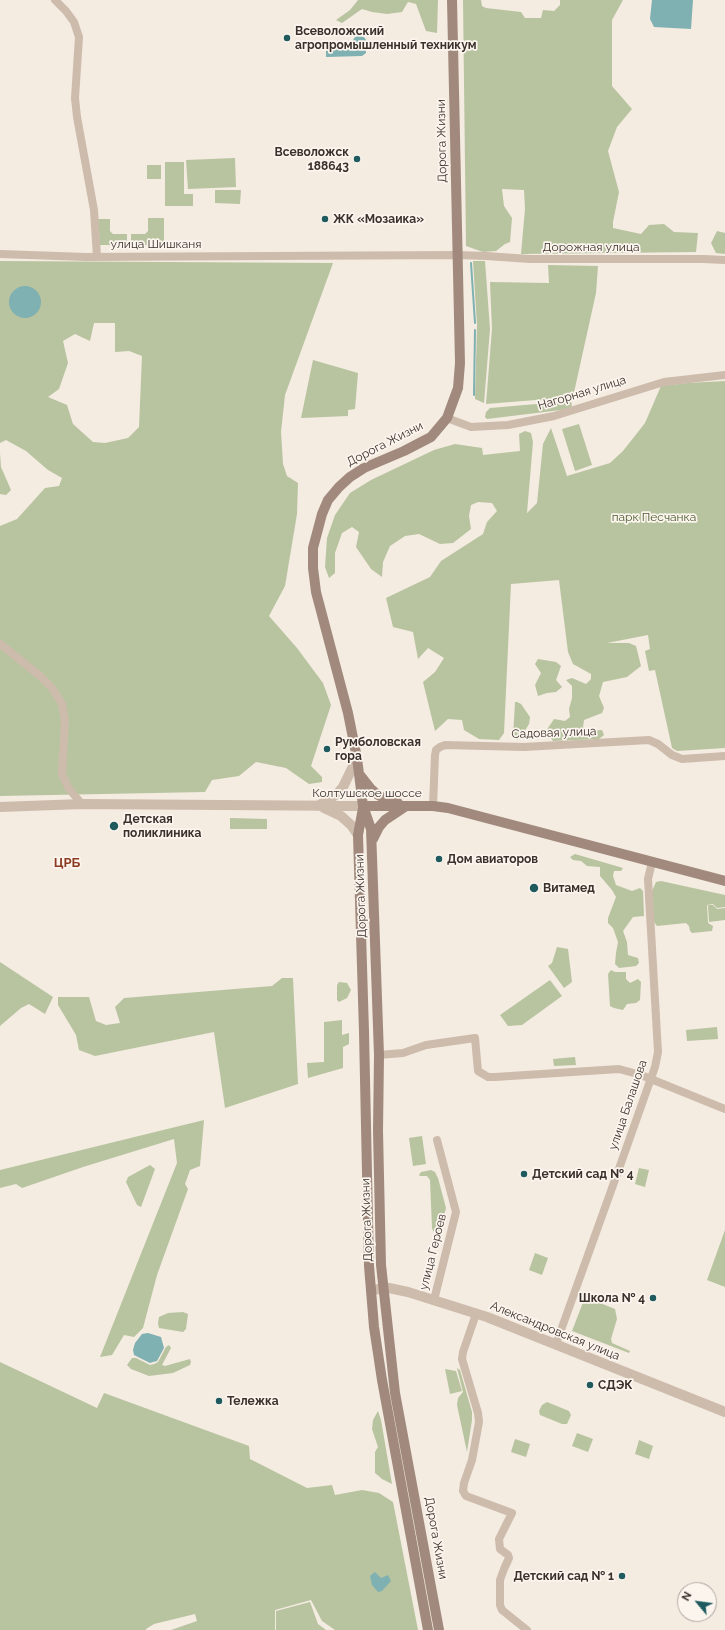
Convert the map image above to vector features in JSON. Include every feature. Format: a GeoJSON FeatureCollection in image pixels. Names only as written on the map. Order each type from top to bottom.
{"type":"FeatureCollection","features":[{"type":"Feature","properties":{"kind":"main road","name":"Дорога Жизни"},"geometry":{"type":"LineString","coordinates":[[439,1630],[395,1393],[381,1266],[378,1131],[379,1055],[371,829],[363,806],[357,758],[348,713],[316,592],[313,568],[313,548],[316,531],[322,514],[328,500],[339,487],[350,477],[364,468],[431,437],[447,418],[458,388],[459,374],[452,0]]}},
{"type":"Feature","properties":{"kind":"main road"},"geometry":{"type":"LineString","coordinates":[[359,774],[378,795],[387,800],[407,805]]}},
{"type":"Feature","properties":{"kind":"main road"},"geometry":{"type":"LineString","coordinates":[[372,841],[379,827],[385,820],[407,805]]}},
{"type":"Feature","properties":{"kind":"main road","name":"Дорога Жизни"},"geometry":{"type":"LineString","coordinates":[[363,806],[358,835],[369,1266],[374,1326],[382,1380],[428,1630]]}},
{"type":"Feature","properties":{"kind":"main road","name":"Колтушское шоссе"},"geometry":{"type":"LineString","coordinates":[[363,806],[433,806],[497,820],[725,881]]}},
{"type":"Feature","properties":{"kind":"street","name":"улица Шишканя"},"geometry":{"type":"LineString","coordinates":[[55,0],[74,22],[79,38],[75,98],[77,117],[94,210],[96,256],[457,255]]}},
{"type":"Feature","properties":{"kind":"street"},"geometry":{"type":"LineString","coordinates":[[0,254],[96,256]]}},
{"type":"Feature","properties":{"kind":"street","name":"Дорожная улица"},"geometry":{"type":"LineString","coordinates":[[457,255],[530,259],[725,260]]}},
{"type":"Feature","properties":{"kind":"street","name":"Нагорная улица"},"geometry":{"type":"LineString","coordinates":[[447,418],[471,427],[508,424],[547,417],[660,382],[725,375]]}},
{"type":"Feature","properties":{"kind":"street"},"geometry":{"type":"LineString","coordinates":[[0,644],[39,675],[52,688],[62,704],[65,720],[62,774],[68,789],[82,804]]}},
{"type":"Feature","properties":{"kind":"street","name":"Садовая улица"},"geometry":{"type":"LineString","coordinates":[[433,806],[435,755],[436,750],[440,746],[445,745],[524,747],[649,740],[658,744],[672,755],[682,759],[725,756]]}},
{"type":"Feature","properties":{"kind":"street"},"geometry":{"type":"LineString","coordinates":[[318,806],[337,794],[343,787],[357,758]]}},
{"type":"Feature","properties":{"kind":"street","name":"Колтушское шоссе"},"geometry":{"type":"LineString","coordinates":[[0,807],[82,804],[363,806]]}},
{"type":"Feature","properties":{"kind":"street"},"geometry":{"type":"LineString","coordinates":[[318,806],[341,816],[358,835]]}},
{"type":"Feature","properties":{"kind":"street","name":"улица Балашова"},"geometry":{"type":"LineString","coordinates":[[556,1344],[623,1158],[658,1052],[648,879],[652,862]]}},
{"type":"Feature","properties":{"kind":"street"},"geometry":{"type":"LineString","coordinates":[[379,1055],[403,1053],[426,1045],[475,1038],[478,1071],[488,1077],[619,1069],[650,1078],[725,1109]]}},
{"type":"Feature","properties":{"kind":"street","name":"улица Героев"},"geometry":{"type":"LineString","coordinates":[[434,1300],[456,1212],[437,1140]]}},
{"type":"Feature","properties":{"kind":"street","name":"Александровская улица"},"geometry":{"type":"LineString","coordinates":[[371,1290],[384,1289],[408,1292],[476,1314],[556,1344],[638,1379],[725,1412]]}},
{"type":"Feature","properties":{"kind":"street"},"geometry":{"type":"LineString","coordinates":[[476,1314],[462,1359],[478,1413],[479,1422],[472,1460],[464,1483],[463,1491],[466,1496],[512,1513],[499,1539],[500,1548],[508,1555],[509,1558],[500,1580],[500,1605],[502,1610],[527,1630]]}},
{"type":"Feature","properties":{"kind":"green space"},"geometry":{"type":"Polygon","coordinates":[[[358,0],[438,0],[437,33],[426,31],[416,4],[408,2],[402,12],[387,14],[362,9],[342,23],[336,20],[350,10],[358,0]]]}},
{"type":"Feature","properties":{"kind":"green space"},"geometry":{"type":"Polygon","coordinates":[[[463,0],[481,0],[482,6],[486,8],[521,12],[525,18],[541,18],[543,10],[554,11],[560,5],[560,0],[623,0],[612,20],[612,86],[632,109],[617,127],[608,151],[619,192],[613,228],[641,234],[649,225],[664,224],[674,232],[698,233],[696,252],[521,254],[525,209],[524,190],[502,189],[504,206],[512,218],[510,242],[496,251],[483,252],[466,246],[463,0]]]}},
{"type":"Feature","properties":{"kind":"green space"},"geometry":{"type":"Polygon","coordinates":[[[235,158],[236,187],[188,189],[186,160],[235,158]]]}},
{"type":"Feature","properties":{"kind":"green space"},"geometry":{"type":"Polygon","coordinates":[[[165,162],[184,162],[184,194],[193,194],[193,206],[165,206],[165,162]]]}},
{"type":"Feature","properties":{"kind":"green space"},"geometry":{"type":"Polygon","coordinates":[[[147,165],[161,165],[161,179],[147,179],[147,165]]]}},
{"type":"Feature","properties":{"kind":"green space"},"geometry":{"type":"Polygon","coordinates":[[[215,190],[241,190],[240,204],[215,203],[215,190]]]}},
{"type":"Feature","properties":{"kind":"green space"},"geometry":{"type":"Polygon","coordinates":[[[148,218],[164,218],[164,245],[134,245],[134,242],[131,242],[131,234],[145,234],[148,231],[148,218]]]}},
{"type":"Feature","properties":{"kind":"green space"},"geometry":{"type":"Polygon","coordinates":[[[98,219],[110,219],[110,231],[113,234],[127,234],[127,245],[100,245],[98,219]]]}},
{"type":"Feature","properties":{"kind":"green space"},"geometry":{"type":"Polygon","coordinates":[[[717,231],[725,233],[725,254],[716,253],[711,243],[717,231]]]}},
{"type":"Feature","properties":{"kind":"green space"},"geometry":{"type":"Polygon","coordinates":[[[0,261],[333,263],[285,395],[281,432],[283,464],[287,476],[298,483],[297,514],[285,586],[269,616],[297,648],[323,683],[331,705],[311,766],[322,777],[322,782],[309,784],[286,768],[256,762],[239,776],[212,780],[205,792],[0,796],[0,526],[17,519],[45,488],[59,486],[62,478],[48,470],[26,451],[6,440],[0,443],[0,261]],[[94,323],[90,341],[75,334],[63,341],[68,363],[59,389],[48,397],[67,405],[73,424],[93,442],[105,443],[128,438],[139,427],[142,356],[129,351],[115,352],[115,323],[94,323]]]}},
{"type":"Feature","properties":{"kind":"green space"},"geometry":{"type":"Polygon","coordinates":[[[473,261],[485,261],[490,329],[484,403],[475,399],[477,325],[473,261]]]}},
{"type":"Feature","properties":{"kind":"green space"},"geometry":{"type":"Polygon","coordinates":[[[548,265],[598,266],[596,293],[573,397],[486,404],[492,329],[490,282],[549,283],[548,265]]]}},
{"type":"Feature","properties":{"kind":"green space"},"geometry":{"type":"Polygon","coordinates":[[[313,360],[358,373],[355,409],[348,410],[348,416],[301,418],[313,360]]]}},
{"type":"Feature","properties":{"kind":"green space","name":"парк Песчанка"},"geometry":{"type":"Polygon","coordinates":[[[725,381],[725,748],[677,751],[672,748],[655,670],[649,671],[645,651],[650,649],[648,635],[607,643],[629,643],[636,646],[641,666],[627,677],[603,682],[599,696],[604,708],[602,713],[584,720],[583,727],[588,731],[602,730],[604,735],[599,739],[553,741],[546,731],[554,719],[565,721],[570,717],[569,709],[572,698],[572,686],[566,680],[572,678],[586,684],[591,679],[591,674],[573,664],[568,652],[559,580],[511,584],[504,733],[499,740],[479,739],[464,730],[462,720],[448,719],[435,731],[423,682],[435,672],[444,658],[428,648],[418,659],[413,632],[393,627],[386,598],[430,577],[441,561],[483,534],[487,522],[497,511],[492,503],[478,502],[471,505],[469,516],[471,529],[453,543],[440,544],[419,534],[405,536],[390,546],[383,562],[382,577],[371,569],[356,547],[359,532],[352,527],[342,533],[335,553],[335,573],[329,578],[325,567],[327,538],[335,515],[350,493],[371,480],[434,450],[455,444],[482,448],[483,455],[520,451],[519,434],[525,431],[531,433],[533,442],[527,513],[537,503],[543,444],[551,428],[567,476],[610,463],[623,451],[645,423],[661,386],[725,381]]]}},
{"type":"Feature","properties":{"kind":"green space"},"geometry":{"type":"Polygon","coordinates":[[[571,401],[572,406],[569,409],[487,419],[485,417],[486,412],[490,408],[571,401]]]}},
{"type":"Feature","properties":{"kind":"green space"},"geometry":{"type":"Polygon","coordinates":[[[579,424],[592,465],[575,471],[562,429],[579,424]]]}},
{"type":"Feature","properties":{"kind":"green space"},"geometry":{"type":"Polygon","coordinates":[[[0,453],[1,467],[11,490],[6,495],[0,494],[0,453]]]}},
{"type":"Feature","properties":{"kind":"green space"},"geometry":{"type":"Polygon","coordinates":[[[538,659],[556,662],[561,666],[556,680],[562,687],[556,692],[538,696],[535,685],[541,673],[535,664],[538,659]]]}},
{"type":"Feature","properties":{"kind":"green space"},"geometry":{"type":"Polygon","coordinates":[[[515,702],[521,704],[530,717],[529,724],[521,737],[517,740],[513,738],[515,702]]]}},
{"type":"Feature","properties":{"kind":"green space"},"geometry":{"type":"Polygon","coordinates":[[[230,818],[267,819],[267,829],[230,829],[230,818]]]}},
{"type":"Feature","properties":{"kind":"green space"},"geometry":{"type":"Polygon","coordinates":[[[575,854],[623,868],[621,871],[614,871],[613,876],[616,885],[632,891],[640,888],[643,891],[644,916],[633,917],[623,931],[627,942],[628,955],[638,958],[639,963],[636,966],[619,968],[615,964],[618,942],[613,928],[608,923],[608,918],[616,897],[600,876],[600,867],[587,866],[581,861],[573,860],[570,857],[575,854]]]}},
{"type":"Feature","properties":{"kind":"green space"},"geometry":{"type":"Polygon","coordinates":[[[661,881],[725,895],[725,907],[717,908],[713,904],[707,905],[708,923],[713,926],[712,931],[692,933],[686,923],[657,926],[654,922],[652,891],[656,882],[661,881]]]}},
{"type":"Feature","properties":{"kind":"green space"},"geometry":{"type":"Polygon","coordinates":[[[708,905],[713,905],[717,909],[725,908],[725,920],[709,922],[708,905]]]}},
{"type":"Feature","properties":{"kind":"green space"},"geometry":{"type":"Polygon","coordinates":[[[557,947],[568,949],[572,982],[564,988],[548,966],[552,963],[557,947]]]}},
{"type":"Feature","properties":{"kind":"green space"},"geometry":{"type":"Polygon","coordinates":[[[0,962],[53,997],[45,1014],[29,1004],[21,1008],[0,1026],[0,962]]]}},
{"type":"Feature","properties":{"kind":"green space"},"geometry":{"type":"Polygon","coordinates":[[[611,970],[615,972],[626,972],[626,979],[630,983],[638,979],[641,982],[640,1000],[636,1003],[627,1004],[623,1010],[610,1006],[608,974],[611,970]]]}},
{"type":"Feature","properties":{"kind":"green space"},"geometry":{"type":"Polygon","coordinates":[[[282,978],[293,978],[298,1084],[225,1108],[214,1032],[95,1056],[79,1050],[76,1035],[58,1005],[58,997],[89,997],[96,1021],[106,1025],[120,1023],[115,1007],[124,998],[272,986],[282,978]]]}},
{"type":"Feature","properties":{"kind":"green space"},"geometry":{"type":"Polygon","coordinates":[[[550,980],[562,996],[522,1025],[508,1026],[500,1015],[550,980]]]}},
{"type":"Feature","properties":{"kind":"green space"},"geometry":{"type":"Polygon","coordinates":[[[339,982],[347,983],[351,990],[347,998],[339,1002],[337,1000],[337,985],[339,982]]]}},
{"type":"Feature","properties":{"kind":"green space"},"geometry":{"type":"Polygon","coordinates":[[[342,1020],[342,1035],[349,1033],[349,1044],[343,1047],[343,1068],[308,1078],[307,1063],[324,1062],[324,1022],[342,1020]]]}},
{"type":"Feature","properties":{"kind":"green space"},"geometry":{"type":"Polygon","coordinates":[[[717,1027],[718,1039],[687,1041],[686,1030],[717,1027]]]}},
{"type":"Feature","properties":{"kind":"green space"},"geometry":{"type":"Polygon","coordinates":[[[575,1057],[576,1065],[554,1066],[553,1059],[575,1057]]]}},
{"type":"Feature","properties":{"kind":"green space"},"geometry":{"type":"Polygon","coordinates":[[[204,1120],[200,1166],[190,1170],[185,1184],[188,1189],[157,1275],[143,1328],[134,1337],[124,1335],[112,1355],[100,1357],[177,1163],[174,1139],[83,1167],[22,1188],[16,1184],[0,1188],[0,1170],[204,1120]]]}},
{"type":"Feature","properties":{"kind":"green space"},"geometry":{"type":"Polygon","coordinates":[[[422,1136],[426,1164],[413,1166],[409,1138],[422,1136]]]}},
{"type":"Feature","properties":{"kind":"green space"},"geometry":{"type":"Polygon","coordinates":[[[150,1165],[155,1169],[141,1207],[137,1205],[126,1182],[128,1177],[150,1165]]]}},
{"type":"Feature","properties":{"kind":"green space"},"geometry":{"type":"Polygon","coordinates":[[[639,1168],[649,1170],[645,1187],[635,1184],[639,1168]]]}},
{"type":"Feature","properties":{"kind":"green space"},"geometry":{"type":"Polygon","coordinates":[[[431,1170],[435,1172],[438,1178],[446,1208],[439,1234],[433,1231],[432,1228],[430,1180],[427,1176],[419,1175],[421,1172],[431,1170]]]}},
{"type":"Feature","properties":{"kind":"green space"},"geometry":{"type":"Polygon","coordinates":[[[725,1230],[725,1287],[707,1280],[725,1230]]]}},
{"type":"Feature","properties":{"kind":"green space"},"geometry":{"type":"Polygon","coordinates":[[[535,1253],[548,1258],[542,1275],[529,1270],[535,1253]]]}},
{"type":"Feature","properties":{"kind":"green space"},"geometry":{"type":"Polygon","coordinates":[[[585,1297],[615,1309],[617,1319],[611,1339],[612,1343],[630,1351],[629,1353],[572,1331],[585,1297]]]}},
{"type":"Feature","properties":{"kind":"green space"},"geometry":{"type":"Polygon","coordinates":[[[183,1312],[188,1314],[186,1329],[183,1332],[159,1328],[159,1317],[168,1313],[183,1312]]]}},
{"type":"Feature","properties":{"kind":"green space"},"geometry":{"type":"Polygon","coordinates":[[[169,1345],[171,1348],[162,1365],[165,1366],[190,1359],[190,1365],[173,1373],[149,1376],[131,1369],[127,1365],[132,1358],[136,1358],[150,1365],[154,1364],[158,1362],[166,1347],[169,1345]]]}},
{"type":"Feature","properties":{"kind":"green space"},"geometry":{"type":"Polygon","coordinates":[[[0,1362],[97,1408],[104,1393],[249,1446],[250,1459],[307,1488],[332,1485],[335,1495],[362,1490],[379,1493],[393,1502],[418,1630],[335,1630],[322,1621],[311,1600],[275,1610],[275,1630],[171,1630],[197,1621],[195,1614],[154,1624],[146,1630],[0,1630],[0,1362]]]}},
{"type":"Feature","properties":{"kind":"green space"},"geometry":{"type":"Polygon","coordinates":[[[457,1368],[460,1370],[472,1412],[467,1452],[457,1405],[458,1398],[463,1392],[457,1368]]]}},
{"type":"Feature","properties":{"kind":"green space"},"geometry":{"type":"Polygon","coordinates":[[[445,1369],[456,1371],[462,1391],[450,1394],[445,1369]]]}},
{"type":"Feature","properties":{"kind":"green space"},"geometry":{"type":"Polygon","coordinates":[[[547,1402],[569,1411],[571,1415],[567,1424],[562,1424],[540,1415],[539,1411],[542,1405],[547,1402]]]}},
{"type":"Feature","properties":{"kind":"green space"},"geometry":{"type":"Polygon","coordinates":[[[378,1411],[381,1420],[392,1484],[382,1479],[375,1473],[375,1452],[378,1447],[372,1429],[373,1420],[378,1411]]]}},
{"type":"Feature","properties":{"kind":"green space"},"geometry":{"type":"Polygon","coordinates":[[[577,1433],[593,1439],[588,1452],[572,1446],[577,1433]]]}},
{"type":"Feature","properties":{"kind":"green space"},"geometry":{"type":"Polygon","coordinates":[[[515,1439],[530,1444],[526,1457],[511,1452],[515,1439]]]}},
{"type":"Feature","properties":{"kind":"green space"},"geometry":{"type":"Polygon","coordinates":[[[639,1440],[653,1446],[649,1459],[635,1454],[639,1440]]]}},
{"type":"Feature","properties":{"kind":"green space"},"geometry":{"type":"Polygon","coordinates":[[[310,1602],[318,1624],[326,1630],[276,1630],[276,1611],[310,1602]]]}},
{"type":"Feature","properties":{"kind":"water"},"geometry":{"type":"Polygon","coordinates":[[[652,0],[693,0],[691,29],[654,27],[650,19],[652,0]]]}},
{"type":"Feature","properties":{"kind":"water"},"geometry":{"type":"Polygon","coordinates":[[[355,37],[364,37],[366,40],[366,53],[362,56],[326,57],[326,43],[352,42],[355,37]]]}},
{"type":"Feature","properties":{"kind":"water"},"geometry":{"type":"Polygon","coordinates":[[[22,286],[28,286],[37,290],[41,302],[37,314],[28,318],[22,318],[13,314],[9,305],[9,299],[13,290],[22,286]]]}},
{"type":"Feature","properties":{"kind":"water"},"geometry":{"type":"Polygon","coordinates":[[[148,1333],[161,1337],[164,1348],[157,1361],[150,1363],[134,1355],[133,1350],[135,1343],[142,1334],[148,1333]]]}},
{"type":"Feature","properties":{"kind":"water"},"geometry":{"type":"Polygon","coordinates":[[[375,1572],[381,1578],[388,1575],[391,1581],[382,1591],[378,1592],[372,1585],[370,1576],[375,1572]]]}},
{"type":"Feature","properties":{"kind":"waterway"},"geometry":{"type":"LineString","coordinates":[[471,263],[475,323]]}},
{"type":"Feature","properties":{"kind":"waterway"},"geometry":{"type":"LineString","coordinates":[[474,395],[475,330]]}},
{"type":"Feature","properties":{"kind":"place","name":"Всеволожский агропромышленный техникум"},"geometry":{"type":"Point","coordinates":[287,38]}},
{"type":"Feature","properties":{"kind":"place","name":"Всеволожск 188643"},"geometry":{"type":"Point","coordinates":[357,159]}},
{"type":"Feature","properties":{"kind":"place","name":"ЖК «Мозаика»"},"geometry":{"type":"Point","coordinates":[325,219]}},
{"type":"Feature","properties":{"kind":"place","name":"Румболовская гора"},"geometry":{"type":"Point","coordinates":[327,749]}},
{"type":"Feature","properties":{"kind":"place","name":"Детская поликлиника"},"geometry":{"type":"Point","coordinates":[114,826]}},
{"type":"Feature","properties":{"kind":"place","name":"Дом авиаторов"},"geometry":{"type":"Point","coordinates":[439,859]}},
{"type":"Feature","properties":{"kind":"place","name":"Витамед"},"geometry":{"type":"Point","coordinates":[534,888]}},
{"type":"Feature","properties":{"kind":"place","name":"Детский сад № 4"},"geometry":{"type":"Point","coordinates":[524,1174]}},
{"type":"Feature","properties":{"kind":"place","name":"Школа № 4"},"geometry":{"type":"Point","coordinates":[653,1298]}},
{"type":"Feature","properties":{"kind":"place","name":"СДЭК"},"geometry":{"type":"Point","coordinates":[590,1385]}},
{"type":"Feature","properties":{"kind":"place","name":"Тележка"},"geometry":{"type":"Point","coordinates":[219,1401]}},
{"type":"Feature","properties":{"kind":"place","name":"Детский сад № 1"},"geometry":{"type":"Point","coordinates":[622,1576]}},
{"type":"Feature","properties":{"kind":"district","name":"ЦРБ"},"geometry":{"type":"Point","coordinates":[67,863]}}]}
